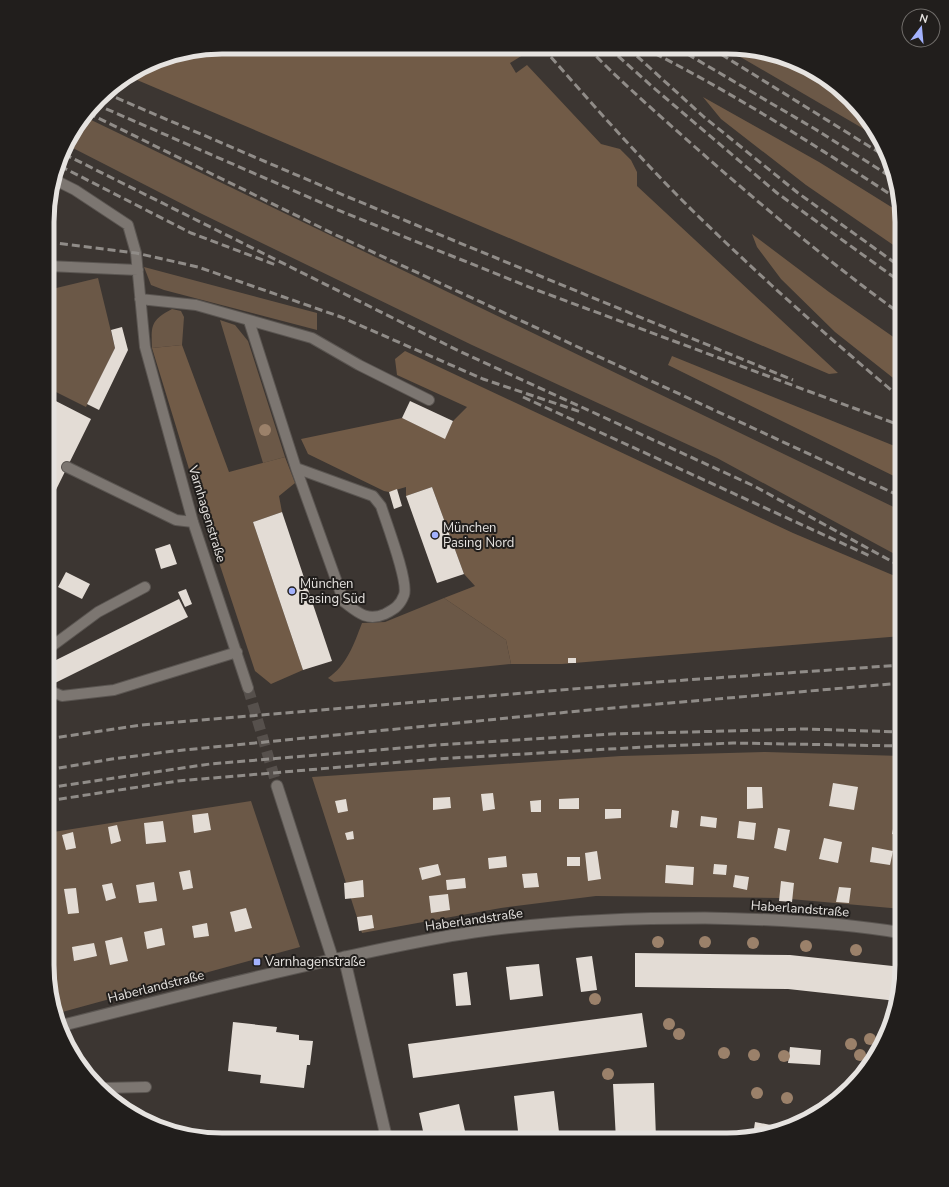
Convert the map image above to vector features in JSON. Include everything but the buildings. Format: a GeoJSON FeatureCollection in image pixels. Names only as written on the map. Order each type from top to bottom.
{"type":"FeatureCollection","features":[{"type":"Feature","properties":{"kind":"street"},"geometry":{"type":"LineString","coordinates":[[277,786],[339,959],[385,1133]]}},
{"type":"Feature","properties":{"kind":"street","name":"Haberlandstraße"},"geometry":{"type":"LineString","coordinates":[[65,1025],[284,970],[456,935],[564,922],[657,918],[762,919],[873,928],[895,932]]}},
{"type":"Feature","properties":{"kind":"lane","name":"Varnhagenstraße"},"geometry":{"type":"LineString","coordinates":[[59,182],[75,190],[128,225],[136,253],[145,347],[192,522],[248,688]]}},
{"type":"Feature","properties":{"kind":"lane"},"geometry":{"type":"LineString","coordinates":[[54,266],[138,270]]}},
{"type":"Feature","properties":{"kind":"lane"},"geometry":{"type":"LineString","coordinates":[[140,299],[196,305],[249,322],[312,338],[429,400]]}},
{"type":"Feature","properties":{"kind":"lane"},"geometry":{"type":"LineString","coordinates":[[249,322],[296,468],[344,602],[362,616],[379,616],[397,608],[404,594],[404,580],[381,506],[373,496],[296,468]]}},
{"type":"Feature","properties":{"kind":"lane"},"geometry":{"type":"LineString","coordinates":[[67,467],[176,520],[192,522]]}},
{"type":"Feature","properties":{"kind":"lane"},"geometry":{"type":"LineString","coordinates":[[54,645],[98,612],[145,587]]}},
{"type":"Feature","properties":{"kind":"lane"},"geometry":{"type":"LineString","coordinates":[[54,693],[62,696],[114,690],[237,652]]}},
{"type":"Feature","properties":{"kind":"lane"},"geometry":{"type":"LineString","coordinates":[[107,1088],[146,1087]]}},
{"type":"Feature","properties":{"kind":"shaded area"},"geometry":{"type":"Polygon","coordinates":[[[211,54],[522,54],[523,55],[510,63],[516,73],[527,65],[601,144],[620,149],[631,160],[637,172],[637,186],[838,373],[829,374],[135,79],[148,71],[168,63],[189,57],[211,54]]]}},
{"type":"Feature","properties":{"kind":"shaded area"},"geometry":{"type":"Polygon","coordinates":[[[735,54],[760,57],[781,63],[801,71],[820,82],[846,103],[869,132],[735,54]]]}},
{"type":"Feature","properties":{"kind":"shaded area"},"geometry":{"type":"Polygon","coordinates":[[[703,97],[819,162],[895,209],[895,246],[806,185],[721,119],[703,97]]]}},
{"type":"Feature","properties":{"kind":"shaded area"},"geometry":{"type":"Polygon","coordinates":[[[90,119],[895,508],[895,554],[717,458],[472,345],[200,213],[71,147],[90,119]]]}},
{"type":"Feature","properties":{"kind":"shaded area"},"geometry":{"type":"Polygon","coordinates":[[[752,234],[829,292],[895,338],[895,379],[835,332],[781,279],[757,247],[752,234]]]}},
{"type":"Feature","properties":{"kind":"shaded area"},"geometry":{"type":"Polygon","coordinates":[[[144,267],[317,313],[317,330],[164,290],[151,285],[144,267]]]}},
{"type":"Feature","properties":{"kind":"shaded area"},"geometry":{"type":"Polygon","coordinates":[[[98,278],[115,348],[86,407],[54,391],[54,289],[98,278]]]}},
{"type":"Feature","properties":{"kind":"shaded area"},"geometry":{"type":"Polygon","coordinates":[[[172,309],[181,311],[184,317],[182,345],[152,348],[152,328],[156,320],[172,309]]]}},
{"type":"Feature","properties":{"kind":"shaded area"},"geometry":{"type":"Polygon","coordinates":[[[220,320],[235,325],[248,341],[285,457],[263,463],[220,320]]]}},
{"type":"Feature","properties":{"kind":"shaded area"},"geometry":{"type":"Polygon","coordinates":[[[182,345],[229,472],[285,457],[295,483],[279,496],[282,512],[253,522],[303,670],[271,684],[255,671],[200,505],[152,348],[182,345]]]}},
{"type":"Feature","properties":{"kind":"shaded area"},"geometry":{"type":"Polygon","coordinates":[[[405,351],[793,533],[895,576],[895,637],[562,664],[511,664],[506,640],[444,598],[475,586],[464,574],[432,487],[406,496],[406,487],[389,492],[384,491],[308,454],[301,439],[402,418],[445,438],[453,421],[467,407],[397,375],[395,359],[405,351]]]}},
{"type":"Feature","properties":{"kind":"shaded area"},"geometry":{"type":"Polygon","coordinates":[[[672,356],[895,446],[895,477],[668,365],[672,356]]]}},
{"type":"Feature","properties":{"kind":"shaded area"},"geometry":{"type":"Polygon","coordinates":[[[444,598],[506,640],[511,664],[334,682],[328,678],[335,673],[349,654],[362,623],[385,622],[444,598]]]}},
{"type":"Feature","properties":{"kind":"shaded area"},"geometry":{"type":"Polygon","coordinates":[[[766,752],[895,756],[895,908],[779,898],[596,896],[501,908],[362,933],[312,777],[621,756],[766,752]]]}},
{"type":"Feature","properties":{"kind":"shaded area"},"geometry":{"type":"Polygon","coordinates":[[[251,801],[300,947],[61,1012],[57,998],[54,976],[54,832],[251,801]]]}},
{"type":"Feature","properties":{"kind":"tunnel"},"geometry":{"type":"LineString","coordinates":[[248,688],[277,786]]}},
{"type":"Feature","properties":{"kind":"railway"},"geometry":{"type":"LineString","coordinates":[[548,54],[599,112],[697,215],[798,309],[895,393]]}},
{"type":"Feature","properties":{"kind":"railway"},"geometry":{"type":"LineString","coordinates":[[594,54],[641,99],[745,191],[823,255],[895,310]]}},
{"type":"Feature","properties":{"kind":"railway"},"geometry":{"type":"LineString","coordinates":[[616,54],[777,193],[895,278]]}},
{"type":"Feature","properties":{"kind":"railway"},"geometry":{"type":"LineString","coordinates":[[635,54],[704,117],[798,193],[895,263]]}},
{"type":"Feature","properties":{"kind":"railway"},"geometry":{"type":"LineString","coordinates":[[656,54],[741,101],[893,196]]}},
{"type":"Feature","properties":{"kind":"railway"},"geometry":{"type":"LineString","coordinates":[[687,54],[815,129],[888,175]]}},
{"type":"Feature","properties":{"kind":"railway"},"geometry":{"type":"LineString","coordinates":[[721,54],[880,153]]}},
{"type":"Feature","properties":{"kind":"railway"},"geometry":{"type":"LineString","coordinates":[[111,96],[348,197],[793,380]]}},
{"type":"Feature","properties":{"kind":"railway"},"geometry":{"type":"LineString","coordinates":[[100,106],[345,213],[534,289],[895,423]]}},
{"type":"Feature","properties":{"kind":"railway"},"geometry":{"type":"LineString","coordinates":[[93,115],[336,235],[895,494]]}},
{"type":"Feature","properties":{"kind":"railway"},"geometry":{"type":"LineString","coordinates":[[68,156],[459,351],[754,486],[895,563]]}},
{"type":"Feature","properties":{"kind":"railway"},"geometry":{"type":"LineString","coordinates":[[63,168],[191,233],[276,265]]}},
{"type":"Feature","properties":{"kind":"railway"},"geometry":{"type":"LineString","coordinates":[[54,243],[136,253],[198,267],[341,317],[483,379],[581,412]]}},
{"type":"Feature","properties":{"kind":"railway"},"geometry":{"type":"LineString","coordinates":[[523,397],[870,556]]}},
{"type":"Feature","properties":{"kind":"railway"},"geometry":{"type":"LineString","coordinates":[[54,738],[141,725],[657,682],[895,665]]}},
{"type":"Feature","properties":{"kind":"railway"},"geometry":{"type":"LineString","coordinates":[[54,769],[174,751],[589,710],[895,684]]}},
{"type":"Feature","properties":{"kind":"railway"},"geometry":{"type":"LineString","coordinates":[[54,787],[210,764],[436,745],[611,734],[804,729],[895,732]]}},
{"type":"Feature","properties":{"kind":"railway"},"geometry":{"type":"LineString","coordinates":[[54,800],[178,781],[436,759],[733,743],[895,746]]}},
{"type":"Feature","properties":{"kind":"place","name":"München Pasing Nord"},"geometry":{"type":"Point","coordinates":[435,535]}},
{"type":"Feature","properties":{"kind":"place","name":"München Pasing Süd"},"geometry":{"type":"Point","coordinates":[292,591]}},
{"type":"Feature","properties":{"kind":"place","name":"Varnhagenstraße"},"geometry":{"type":"Point","coordinates":[257,962]}}]}
